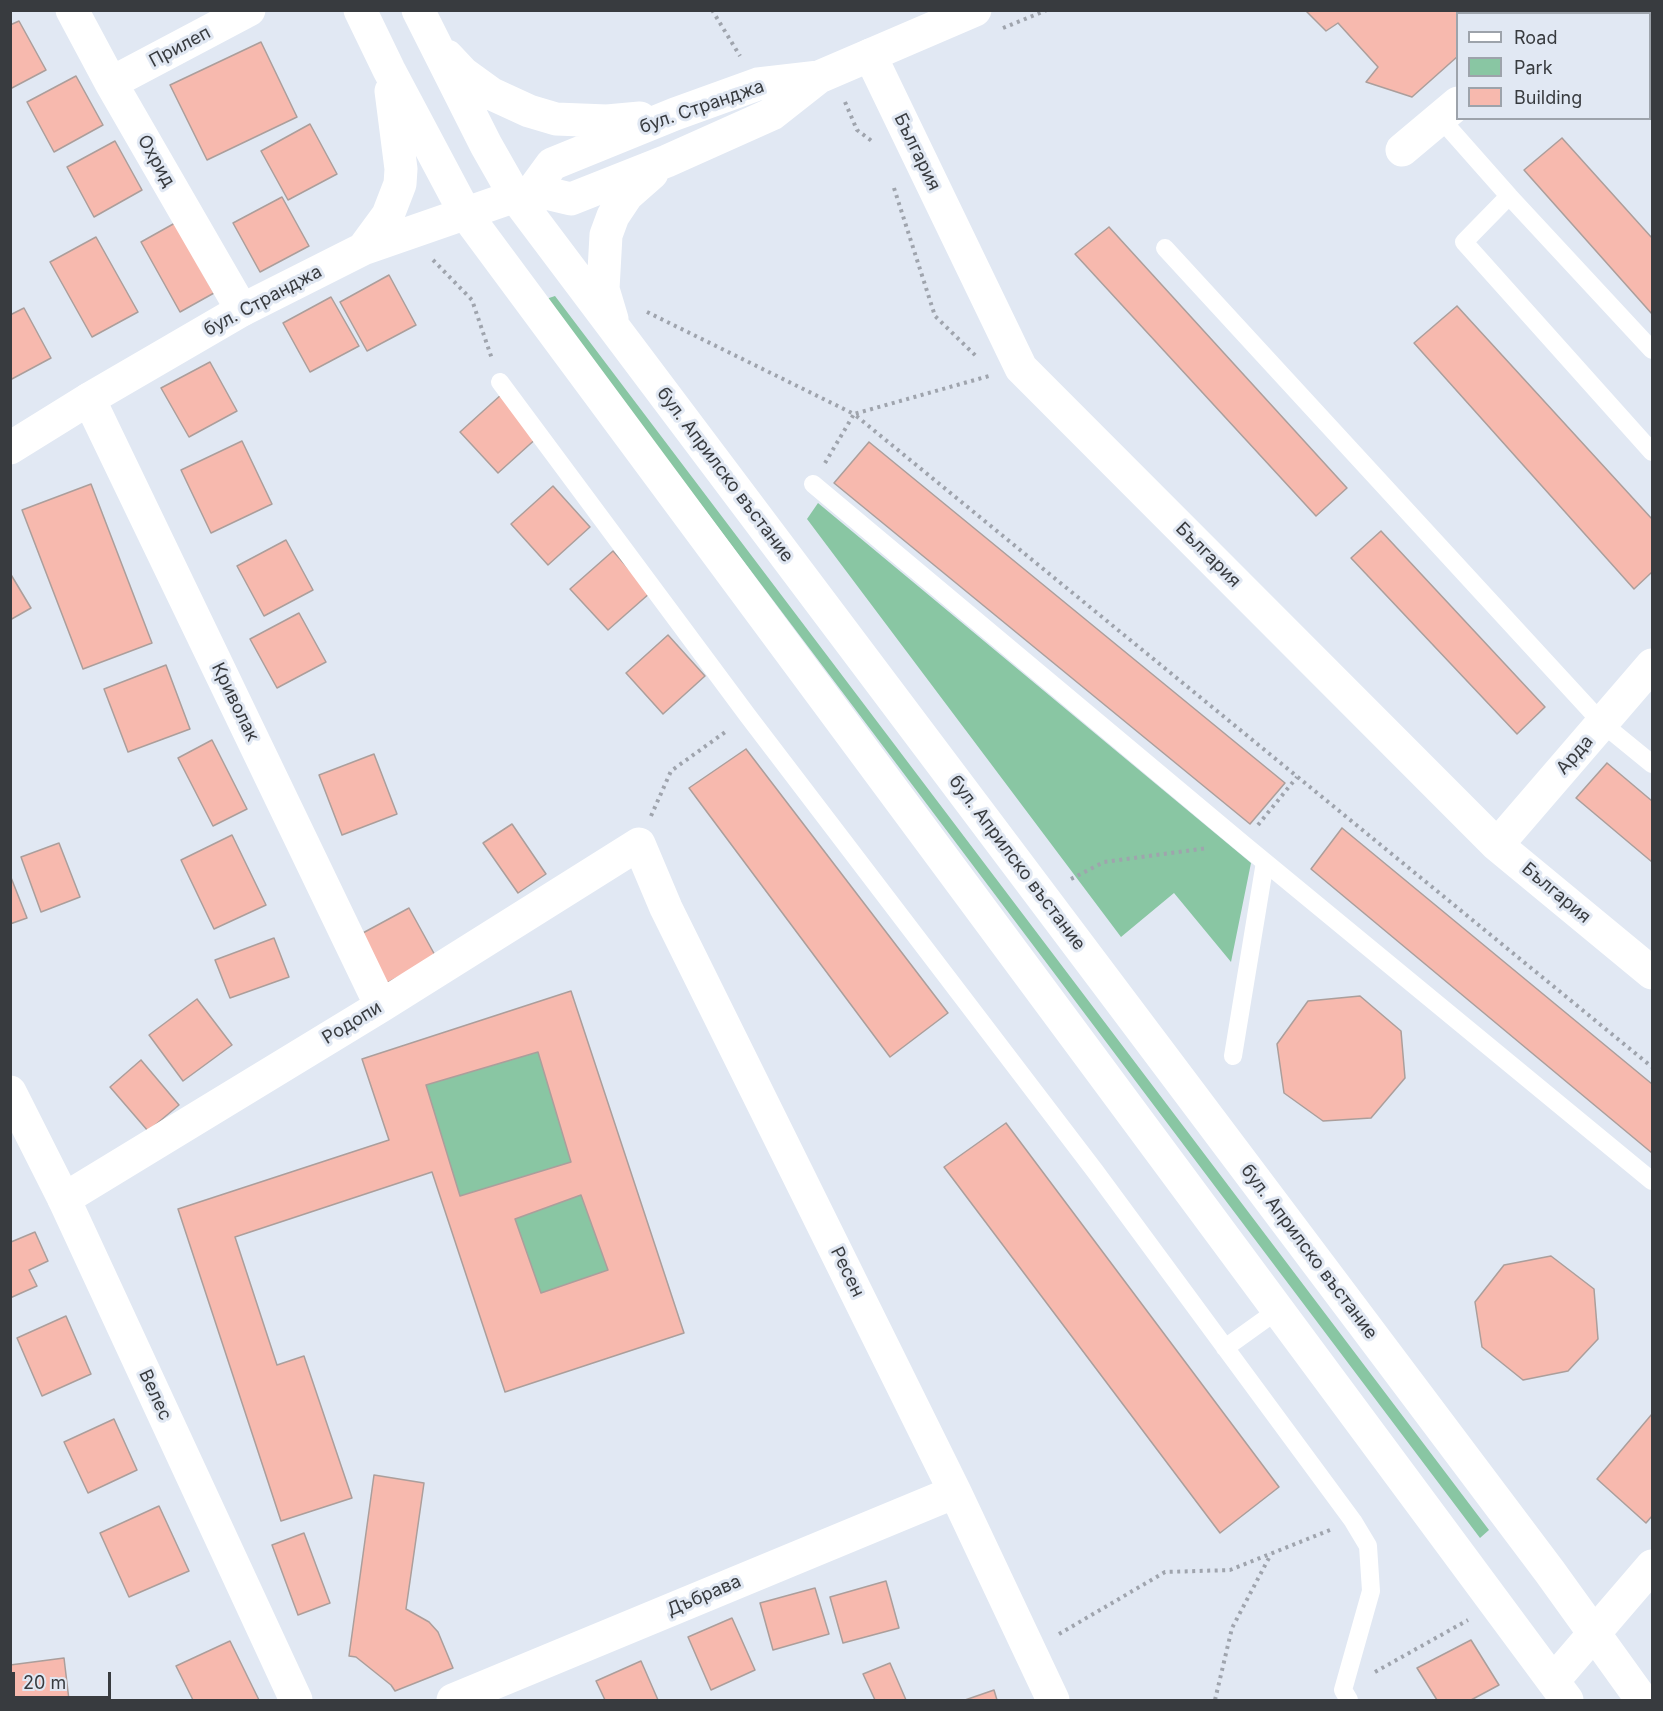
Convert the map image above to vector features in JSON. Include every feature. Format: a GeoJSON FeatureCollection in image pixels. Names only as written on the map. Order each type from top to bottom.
{"type":"FeatureCollection","features":[{"type":"Feature","properties":{"kind":"street","name":"Охрид"},"geometry":{"type":"LineString","coordinates":[[72,10],[111,84],[242,310]]}},
{"type":"Feature","properties":{"kind":"street","name":"Прилеп"},"geometry":{"type":"LineString","coordinates":[[111,84],[249,10]]}},
{"type":"Feature","properties":{"kind":"street"},"geometry":{"type":"LineString","coordinates":[[360,10],[389,70],[465,213],[1561,1690],[1594,1633],[1653,1566]]}},
{"type":"Feature","properties":{"kind":"street","name":"бул. Странджа"},"geometry":{"type":"LineString","coordinates":[[10,448],[242,310],[363,249],[524,193],[571,199],[667,161],[876,66],[975,10]]}},
{"type":"Feature","properties":{"kind":"street"},"geometry":{"type":"LineString","coordinates":[[424,24],[463,73],[492,94],[529,111],[556,119],[607,121],[675,114]]}},
{"type":"Feature","properties":{"kind":"street","name":"бул. Априлско въстание"},"geometry":{"type":"LineString","coordinates":[[424,24],[524,193],[615,329],[1550,1572],[1641,1701]]}},
{"type":"Feature","properties":{"kind":"street","name":"България"},"geometry":{"type":"LineString","coordinates":[[876,66],[1022,368],[1497,845],[1653,973]]}},
{"type":"Feature","properties":{"kind":"street"},"geometry":{"type":"LineString","coordinates":[[363,249],[388,215],[400,184],[389,70]]}},
{"type":"Feature","properties":{"kind":"street","name":"бул. Странджа"},"geometry":{"type":"LineString","coordinates":[[524,193],[552,164],[675,114],[758,84],[831,87]]}},
{"type":"Feature","properties":{"kind":"street"},"geometry":{"type":"LineString","coordinates":[[1402,150],[1449,111]]}},
{"type":"Feature","properties":{"kind":"street"},"geometry":{"type":"LineString","coordinates":[[615,329],[603,289],[606,235],[613,216],[627,195],[667,161]]}},
{"type":"Feature","properties":{"kind":"street","name":"Криволак"},"geometry":{"type":"LineString","coordinates":[[89,399],[381,1006]]}},
{"type":"Feature","properties":{"kind":"street","name":"Арда"},"geometry":{"type":"LineString","coordinates":[[1497,845],[1653,664]]}},
{"type":"Feature","properties":{"kind":"street","name":"Родопи"},"geometry":{"type":"LineString","coordinates":[[64,1199],[381,1006],[639,844]]}},
{"type":"Feature","properties":{"kind":"street","name":"Ресен"},"geometry":{"type":"LineString","coordinates":[[639,844],[666,908],[955,1492],[1053,1701]]}},
{"type":"Feature","properties":{"kind":"street","name":"Велес"},"geometry":{"type":"LineString","coordinates":[[10,1092],[64,1199],[296,1701]]}},
{"type":"Feature","properties":{"kind":"street","name":"Дъбрава"},"geometry":{"type":"LineString","coordinates":[[453,1701],[955,1492]]}},
{"type":"Feature","properties":{"kind":"lane"},"geometry":{"type":"LineString","coordinates":[[1449,111],[1509,196],[1653,350]]}},
{"type":"Feature","properties":{"kind":"lane"},"geometry":{"type":"LineString","coordinates":[[1509,196],[1464,242],[1653,452]]}},
{"type":"Feature","properties":{"kind":"lane"},"geometry":{"type":"LineString","coordinates":[[1165,248],[1602,724],[1653,764]]}},
{"type":"Feature","properties":{"kind":"lane"},"geometry":{"type":"LineString","coordinates":[[500,382],[748,716],[1020,1071],[1353,1521],[1368,1546],[1371,1591],[1346,1695]]}},
{"type":"Feature","properties":{"kind":"lane"},"geometry":{"type":"LineString","coordinates":[[813,484],[1265,862],[1653,1181]]}},
{"type":"Feature","properties":{"kind":"lane"},"geometry":{"type":"LineString","coordinates":[[1233,1056],[1265,862]]}},
{"type":"Feature","properties":{"kind":"lane"},"geometry":{"type":"LineString","coordinates":[[1225,1348],[1278,1310]]}},
{"type":"Feature","properties":{"kind":"path"},"geometry":{"type":"LineString","coordinates":[[712,10],[758,84]]}},
{"type":"Feature","properties":{"kind":"path"},"geometry":{"type":"LineString","coordinates":[[1003,28],[1047,10]]}},
{"type":"Feature","properties":{"kind":"path"},"geometry":{"type":"LineString","coordinates":[[876,66],[831,87],[857,130],[882,148]]}},
{"type":"Feature","properties":{"kind":"path"},"geometry":{"type":"LineString","coordinates":[[892,182],[935,316],[980,360]]}},
{"type":"Feature","properties":{"kind":"path"},"geometry":{"type":"LineString","coordinates":[[472,300],[500,382]]}},
{"type":"Feature","properties":{"kind":"path"},"geometry":{"type":"LineString","coordinates":[[642,305],[654,322]]}},
{"type":"Feature","properties":{"kind":"path"},"geometry":{"type":"LineString","coordinates":[[647,312],[854,414],[1653,1067]]}},
{"type":"Feature","properties":{"kind":"path"},"geometry":{"type":"LineString","coordinates":[[854,414],[995,374]]}},
{"type":"Feature","properties":{"kind":"path"},"geometry":{"type":"LineString","coordinates":[[639,844],[671,771],[748,716]]}},
{"type":"Feature","properties":{"kind":"path"},"geometry":{"type":"LineString","coordinates":[[1067,882],[1104,862]]}},
{"type":"Feature","properties":{"kind":"path"},"geometry":{"type":"LineString","coordinates":[[1030,1652],[1165,1572],[1230,1569],[1353,1521]]}},
{"type":"Feature","properties":{"kind":"path"},"geometry":{"type":"LineString","coordinates":[[1215,1701],[1232,1628],[1271,1553]]}},
{"type":"Feature","properties":{"kind":"path"},"geometry":{"type":"LineString","coordinates":[[1346,1695],[1470,1619]]}},
{"type":"Feature","properties":{"kind":"green space"},"geometry":{"type":"Polygon","coordinates":[[[555,296],[1489,1530],[1480,1538],[546,299],[555,296]]]}},
{"type":"Feature","properties":{"kind":"green space"},"geometry":{"type":"Polygon","coordinates":[[[818,503],[1251,863],[1231,962],[1174,893],[1121,937],[807,519],[818,503]]]}},
{"type":"Feature","properties":{"kind":"green space"},"geometry":{"type":"Polygon","coordinates":[[[538,1052],[571,1162],[460,1196],[426,1085],[538,1052]]]}},
{"type":"Feature","properties":{"kind":"green space"},"geometry":{"type":"Polygon","coordinates":[[[581,1195],[608,1270],[541,1293],[515,1219],[581,1195]]]}},
{"type":"Feature","properties":{"kind":"building"},"geometry":{"type":"Polygon","coordinates":[[[1305,10],[1468,10],[1469,12],[1456,12],[1456,58],[1412,97],[1366,82],[1378,67],[1338,23],[1326,31],[1305,10]]]}},
{"type":"Feature","properties":{"kind":"building"},"geometry":{"type":"Polygon","coordinates":[[[19,21],[46,70],[10,89],[10,25],[19,21]]]}},
{"type":"Feature","properties":{"kind":"building"},"geometry":{"type":"Polygon","coordinates":[[[261,42],[297,117],[207,160],[170,85],[261,42]]]}},
{"type":"Feature","properties":{"kind":"building"},"geometry":{"type":"Polygon","coordinates":[[[76,76],[103,125],[54,152],[27,102],[76,76]]]}},
{"type":"Feature","properties":{"kind":"building"},"geometry":{"type":"Polygon","coordinates":[[[310,124],[337,174],[288,200],[261,151],[310,124]]]}},
{"type":"Feature","properties":{"kind":"building"},"geometry":{"type":"Polygon","coordinates":[[[1562,138],[1652,238],[1652,314],[1524,170],[1562,138]]]}},
{"type":"Feature","properties":{"kind":"building"},"geometry":{"type":"Polygon","coordinates":[[[115,141],[142,190],[94,217],[67,167],[115,141]]]}},
{"type":"Feature","properties":{"kind":"building"},"geometry":{"type":"Polygon","coordinates":[[[282,197],[309,246],[260,272],[233,223],[282,197]]]}},
{"type":"Feature","properties":{"kind":"building"},"geometry":{"type":"Polygon","coordinates":[[[175,223],[214,293],[180,312],[141,242],[175,223]]]}},
{"type":"Feature","properties":{"kind":"building"},"geometry":{"type":"Polygon","coordinates":[[[1109,227],[1347,488],[1316,516],[1075,254],[1109,227]]]}},
{"type":"Feature","properties":{"kind":"building"},"geometry":{"type":"Polygon","coordinates":[[[96,237],[138,312],[92,337],[50,262],[96,237]]]}},
{"type":"Feature","properties":{"kind":"building"},"geometry":{"type":"Polygon","coordinates":[[[389,275],[416,325],[367,351],[340,302],[389,275]]]}},
{"type":"Feature","properties":{"kind":"building"},"geometry":{"type":"Polygon","coordinates":[[[331,297],[359,346],[310,372],[283,323],[331,297]]]}},
{"type":"Feature","properties":{"kind":"building"},"geometry":{"type":"Polygon","coordinates":[[[1457,306],[1652,519],[1652,572],[1634,589],[1414,343],[1457,306]]]}},
{"type":"Feature","properties":{"kind":"building"},"geometry":{"type":"Polygon","coordinates":[[[24,308],[51,358],[10,380],[10,315],[24,308]]]}},
{"type":"Feature","properties":{"kind":"building"},"geometry":{"type":"Polygon","coordinates":[[[210,362],[237,411],[189,437],[161,388],[210,362]]]}},
{"type":"Feature","properties":{"kind":"building"},"geometry":{"type":"Polygon","coordinates":[[[502,394],[539,436],[498,473],[460,432],[502,394]]]}},
{"type":"Feature","properties":{"kind":"building"},"geometry":{"type":"Polygon","coordinates":[[[242,441],[272,504],[211,533],[181,470],[242,441]]]}},
{"type":"Feature","properties":{"kind":"building"},"geometry":{"type":"Polygon","coordinates":[[[869,442],[1285,783],[1250,824],[834,483],[869,442]]]}},
{"type":"Feature","properties":{"kind":"building"},"geometry":{"type":"Polygon","coordinates":[[[91,484],[152,643],[83,669],[22,510],[91,484]]]}},
{"type":"Feature","properties":{"kind":"building"},"geometry":{"type":"Polygon","coordinates":[[[553,486],[590,527],[548,565],[511,524],[553,486]]]}},
{"type":"Feature","properties":{"kind":"building"},"geometry":{"type":"Polygon","coordinates":[[[1381,531],[1545,707],[1517,734],[1351,558],[1381,531]]]}},
{"type":"Feature","properties":{"kind":"building"},"geometry":{"type":"Polygon","coordinates":[[[286,540],[313,590],[264,616],[237,566],[286,540]]]}},
{"type":"Feature","properties":{"kind":"building"},"geometry":{"type":"Polygon","coordinates":[[[613,551],[650,593],[608,630],[570,589],[613,551]]]}},
{"type":"Feature","properties":{"kind":"building"},"geometry":{"type":"Polygon","coordinates":[[[10,573],[31,608],[10,620],[10,573]]]}},
{"type":"Feature","properties":{"kind":"building"},"geometry":{"type":"Polygon","coordinates":[[[299,613],[326,662],[277,688],[250,639],[299,613]]]}},
{"type":"Feature","properties":{"kind":"building"},"geometry":{"type":"Polygon","coordinates":[[[668,635],[705,676],[663,714],[626,673],[668,635]]]}},
{"type":"Feature","properties":{"kind":"building"},"geometry":{"type":"Polygon","coordinates":[[[166,665],[190,729],[128,752],[104,689],[166,665]]]}},
{"type":"Feature","properties":{"kind":"building"},"geometry":{"type":"Polygon","coordinates":[[[212,740],[247,809],[213,826],[178,758],[212,740]]]}},
{"type":"Feature","properties":{"kind":"building"},"geometry":{"type":"Polygon","coordinates":[[[746,749],[948,1013],[890,1057],[689,788],[746,749]]]}},
{"type":"Feature","properties":{"kind":"building"},"geometry":{"type":"Polygon","coordinates":[[[374,754],[397,814],[342,835],[319,775],[374,754]]]}},
{"type":"Feature","properties":{"kind":"building"},"geometry":{"type":"Polygon","coordinates":[[[1607,763],[1652,801],[1652,862],[1576,798],[1607,763]]]}},
{"type":"Feature","properties":{"kind":"building"},"geometry":{"type":"Polygon","coordinates":[[[512,824],[546,874],[518,893],[483,843],[512,824]]]}},
{"type":"Feature","properties":{"kind":"building"},"geometry":{"type":"Polygon","coordinates":[[[1342,828],[1652,1084],[1652,1153],[1311,869],[1342,828]]]}},
{"type":"Feature","properties":{"kind":"building"},"geometry":{"type":"Polygon","coordinates":[[[232,835],[266,905],[214,929],[181,860],[232,835]]]}},
{"type":"Feature","properties":{"kind":"building"},"geometry":{"type":"Polygon","coordinates":[[[59,843],[80,897],[41,912],[21,857],[59,843]]]}},
{"type":"Feature","properties":{"kind":"building"},"geometry":{"type":"Polygon","coordinates":[[[10,875],[27,918],[10,924],[10,875]]]}},
{"type":"Feature","properties":{"kind":"building"},"geometry":{"type":"Polygon","coordinates":[[[409,908],[436,957],[387,983],[361,934],[409,908]]]}},
{"type":"Feature","properties":{"kind":"building"},"geometry":{"type":"Polygon","coordinates":[[[274,938],[289,977],[230,998],[215,960],[274,938]]]}},
{"type":"Feature","properties":{"kind":"building"},"geometry":{"type":"Polygon","coordinates":[[[571,991],[684,1333],[505,1392],[432,1172],[235,1237],[277,1365],[304,1356],[352,1498],[281,1521],[178,1209],[389,1140],[362,1059],[571,991]],[[538,1052],[426,1085],[460,1196],[571,1162],[538,1052]],[[581,1195],[515,1219],[541,1293],[608,1270],[581,1195]]]}},
{"type":"Feature","properties":{"kind":"building"},"geometry":{"type":"Polygon","coordinates":[[[1360,996],[1401,1031],[1405,1078],[1371,1118],[1323,1121],[1284,1093],[1277,1044],[1308,1001],[1360,996]]]}},
{"type":"Feature","properties":{"kind":"building"},"geometry":{"type":"Polygon","coordinates":[[[197,999],[232,1045],[183,1081],[149,1035],[197,999]]]}},
{"type":"Feature","properties":{"kind":"building"},"geometry":{"type":"Polygon","coordinates":[[[141,1060],[179,1105],[148,1131],[110,1087],[141,1060]]]}},
{"type":"Feature","properties":{"kind":"building"},"geometry":{"type":"Polygon","coordinates":[[[1006,1123],[1279,1487],[1220,1533],[944,1167],[1006,1123]]]}},
{"type":"Feature","properties":{"kind":"building"},"geometry":{"type":"Polygon","coordinates":[[[35,1232],[48,1261],[29,1270],[37,1286],[10,1298],[10,1240],[11,1242],[35,1232]]]}},
{"type":"Feature","properties":{"kind":"building"},"geometry":{"type":"Polygon","coordinates":[[[1551,1256],[1594,1289],[1598,1339],[1568,1371],[1523,1380],[1482,1347],[1475,1302],[1504,1265],[1551,1256]]]}},
{"type":"Feature","properties":{"kind":"building"},"geometry":{"type":"Polygon","coordinates":[[[66,1316],[91,1374],[42,1396],[17,1338],[66,1316]]]}},
{"type":"Feature","properties":{"kind":"building"},"geometry":{"type":"Polygon","coordinates":[[[1652,1414],[1652,1516],[1646,1523],[1597,1479],[1652,1414]]]}},
{"type":"Feature","properties":{"kind":"building"},"geometry":{"type":"Polygon","coordinates":[[[114,1419],[137,1470],[88,1493],[64,1442],[114,1419]]]}},
{"type":"Feature","properties":{"kind":"building"},"geometry":{"type":"Polygon","coordinates":[[[374,1475],[424,1483],[406,1609],[429,1622],[438,1632],[453,1668],[395,1691],[391,1685],[356,1657],[349,1656],[374,1475]]]}},
{"type":"Feature","properties":{"kind":"building"},"geometry":{"type":"Polygon","coordinates":[[[159,1506],[189,1571],[129,1597],[100,1533],[159,1506]]]}},
{"type":"Feature","properties":{"kind":"building"},"geometry":{"type":"Polygon","coordinates":[[[304,1533],[330,1603],[298,1615],[272,1545],[304,1533]]]}},
{"type":"Feature","properties":{"kind":"building"},"geometry":{"type":"Polygon","coordinates":[[[886,1581],[899,1628],[843,1643],[830,1597],[886,1581]]]}},
{"type":"Feature","properties":{"kind":"building"},"geometry":{"type":"Polygon","coordinates":[[[815,1588],[829,1634],[773,1650],[760,1603],[815,1588]]]}},
{"type":"Feature","properties":{"kind":"building"},"geometry":{"type":"Polygon","coordinates":[[[732,1618],[755,1670],[711,1690],[688,1637],[732,1618]]]}},
{"type":"Feature","properties":{"kind":"building"},"geometry":{"type":"Polygon","coordinates":[[[1471,1640],[1499,1685],[1471,1700],[1437,1700],[1417,1668],[1471,1640]]]}},
{"type":"Feature","properties":{"kind":"building"},"geometry":{"type":"Polygon","coordinates":[[[230,1641],[259,1700],[193,1700],[176,1666],[230,1641]]]}},
{"type":"Feature","properties":{"kind":"building"},"geometry":{"type":"Polygon","coordinates":[[[64,1658],[69,1700],[10,1700],[10,1665],[64,1658]]]}},
{"type":"Feature","properties":{"kind":"building"},"geometry":{"type":"Polygon","coordinates":[[[641,1661],[658,1700],[605,1700],[596,1681],[641,1661]]]}},
{"type":"Feature","properties":{"kind":"building"},"geometry":{"type":"Polygon","coordinates":[[[890,1663],[906,1700],[875,1700],[863,1674],[890,1663]]]}},
{"type":"Feature","properties":{"kind":"building"},"geometry":{"type":"Polygon","coordinates":[[[994,1690],[997,1700],[965,1700],[994,1690]]]}}]}
